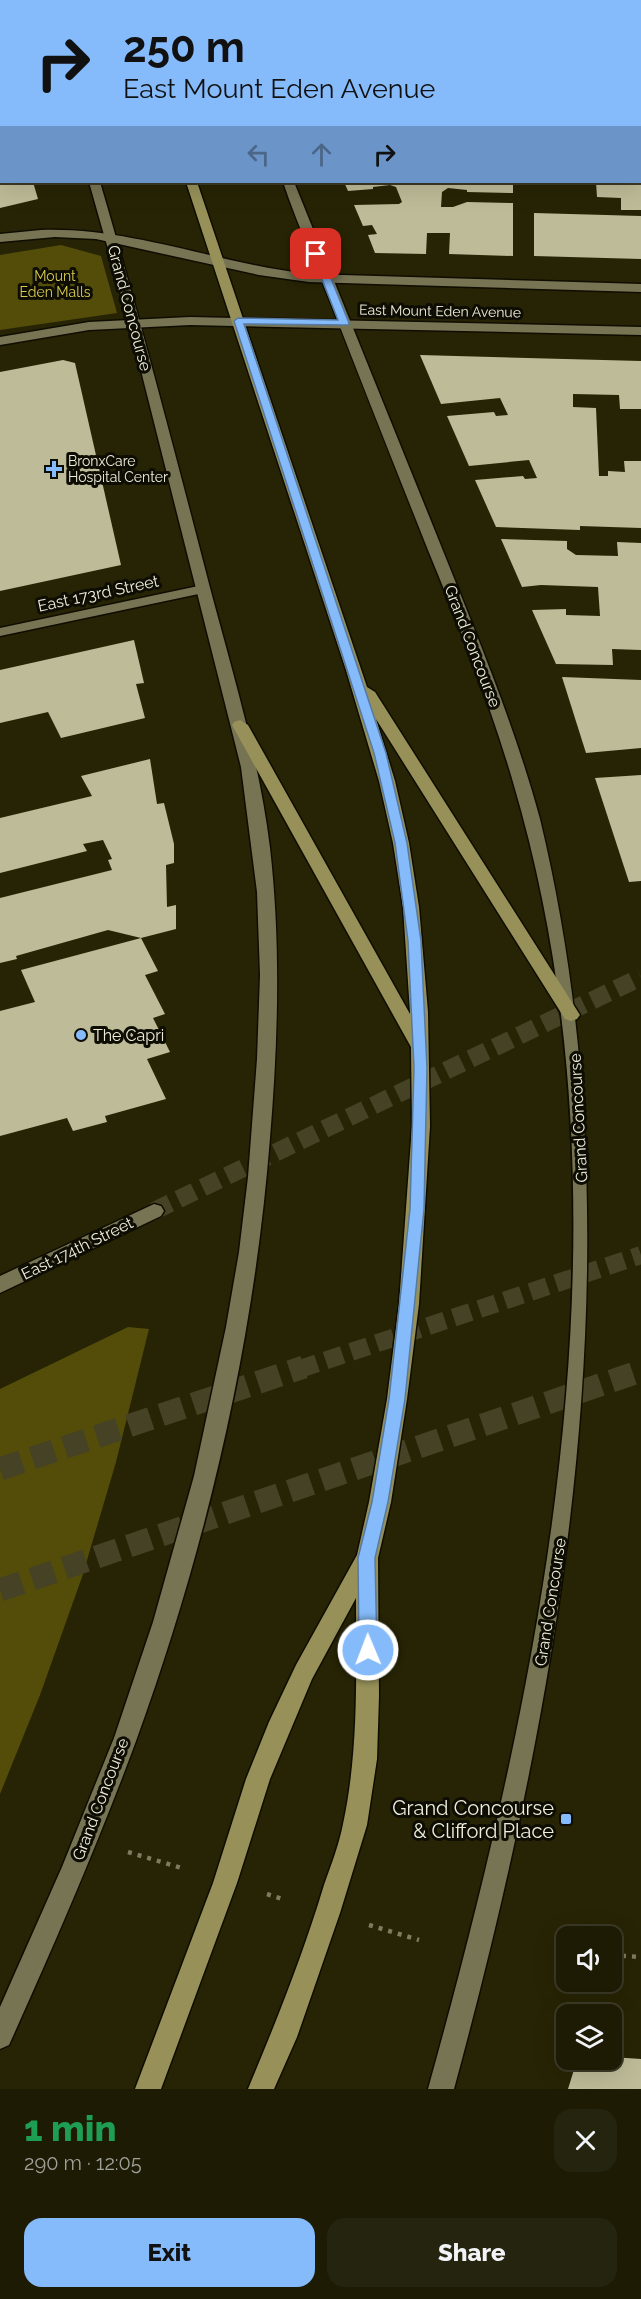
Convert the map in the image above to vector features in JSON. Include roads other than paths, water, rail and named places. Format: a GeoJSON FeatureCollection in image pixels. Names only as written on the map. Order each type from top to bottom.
{"type":"FeatureCollection","features":[{"type":"Feature","properties":{"kind":"main road"},"geometry":{"type":"LineString","coordinates":[[191,183],[380,753],[401,843],[415,941],[420,1048],[419,1167],[404,1352],[380,1502],[367,1558],[369,1696],[365,1759],[355,1825],[328,1913],[284,2037],[261,2089]]}},
{"type":"Feature","properties":{"kind":"main road"},"geometry":{"type":"LineString","coordinates":[[354,670],[571,1015]]}},
{"type":"Feature","properties":{"kind":"main road"},"geometry":{"type":"LineString","coordinates":[[240,725],[420,1048]]}},
{"type":"Feature","properties":{"kind":"main road"},"geometry":{"type":"LineString","coordinates":[[148,2089],[225,1882],[258,1779],[281,1722],[304,1672],[367,1558]]}},
{"type":"Feature","properties":{"kind":"street","name":"Grand Concourse"},"geometry":{"type":"LineString","coordinates":[[0,2036],[85,1841],[141,1695],[178,1574],[208,1463],[231,1360],[247,1268],[260,1166],[270,980],[269,927],[261,836],[240,725],[135,323],[94,183]]}},
{"type":"Feature","properties":{"kind":"street","name":"Grand Concourse"},"geometry":{"type":"LineString","coordinates":[[288,183],[506,731],[526,796],[563,962],[571,1015],[582,1126],[582,1250],[568,1485],[546,1638],[477,1957],[441,2089]]}},
{"type":"Feature","properties":{"kind":"street","name":"East Mount Eden Avenue"},"geometry":{"type":"LineString","coordinates":[[0,238],[59,234],[110,238],[219,264],[276,274],[327,279],[641,288]]}},
{"type":"Feature","properties":{"kind":"street","name":"East Mount Eden Avenue"},"geometry":{"type":"LineString","coordinates":[[0,341],[89,326],[238,321],[641,331]]}},
{"type":"Feature","properties":{"kind":"street","name":"East 173rd Street"},"geometry":{"type":"LineString","coordinates":[[0,632],[203,589]]}},
{"type":"Feature","properties":{"kind":"street","name":"East 174th Street"},"geometry":{"type":"LineString","coordinates":[[0,1285],[153,1211]]}},
{"type":"Feature","properties":{"kind":"tunnel"},"geometry":{"type":"LineString","coordinates":[[154,1211],[641,977]]}},
{"type":"Feature","properties":{"kind":"tunnel"},"geometry":{"type":"LineString","coordinates":[[300,1369],[641,1255]]}},
{"type":"Feature","properties":{"kind":"tunnel"},"geometry":{"type":"LineString","coordinates":[[0,1469],[304,1367]]}},
{"type":"Feature","properties":{"kind":"tunnel"},"geometry":{"type":"LineString","coordinates":[[0,1590],[641,1371]]}},
{"type":"Feature","properties":{"kind":"place","name":"BronxCare Hospital Center"},"geometry":{"type":"Point","coordinates":[54,469]}},
{"type":"Feature","properties":{"kind":"place","name":"The Capri"},"geometry":{"type":"Point","coordinates":[81,1035]}},
{"type":"Feature","properties":{"kind":"place","name":"Grand Concourse & Clifford Place"},"geometry":{"type":"Point","coordinates":[566,1819]}},
{"type":"Feature","properties":{"kind":"park label","name":"Mount Eden Malls"},"geometry":{"type":"Point","coordinates":[55,284]}}]}
